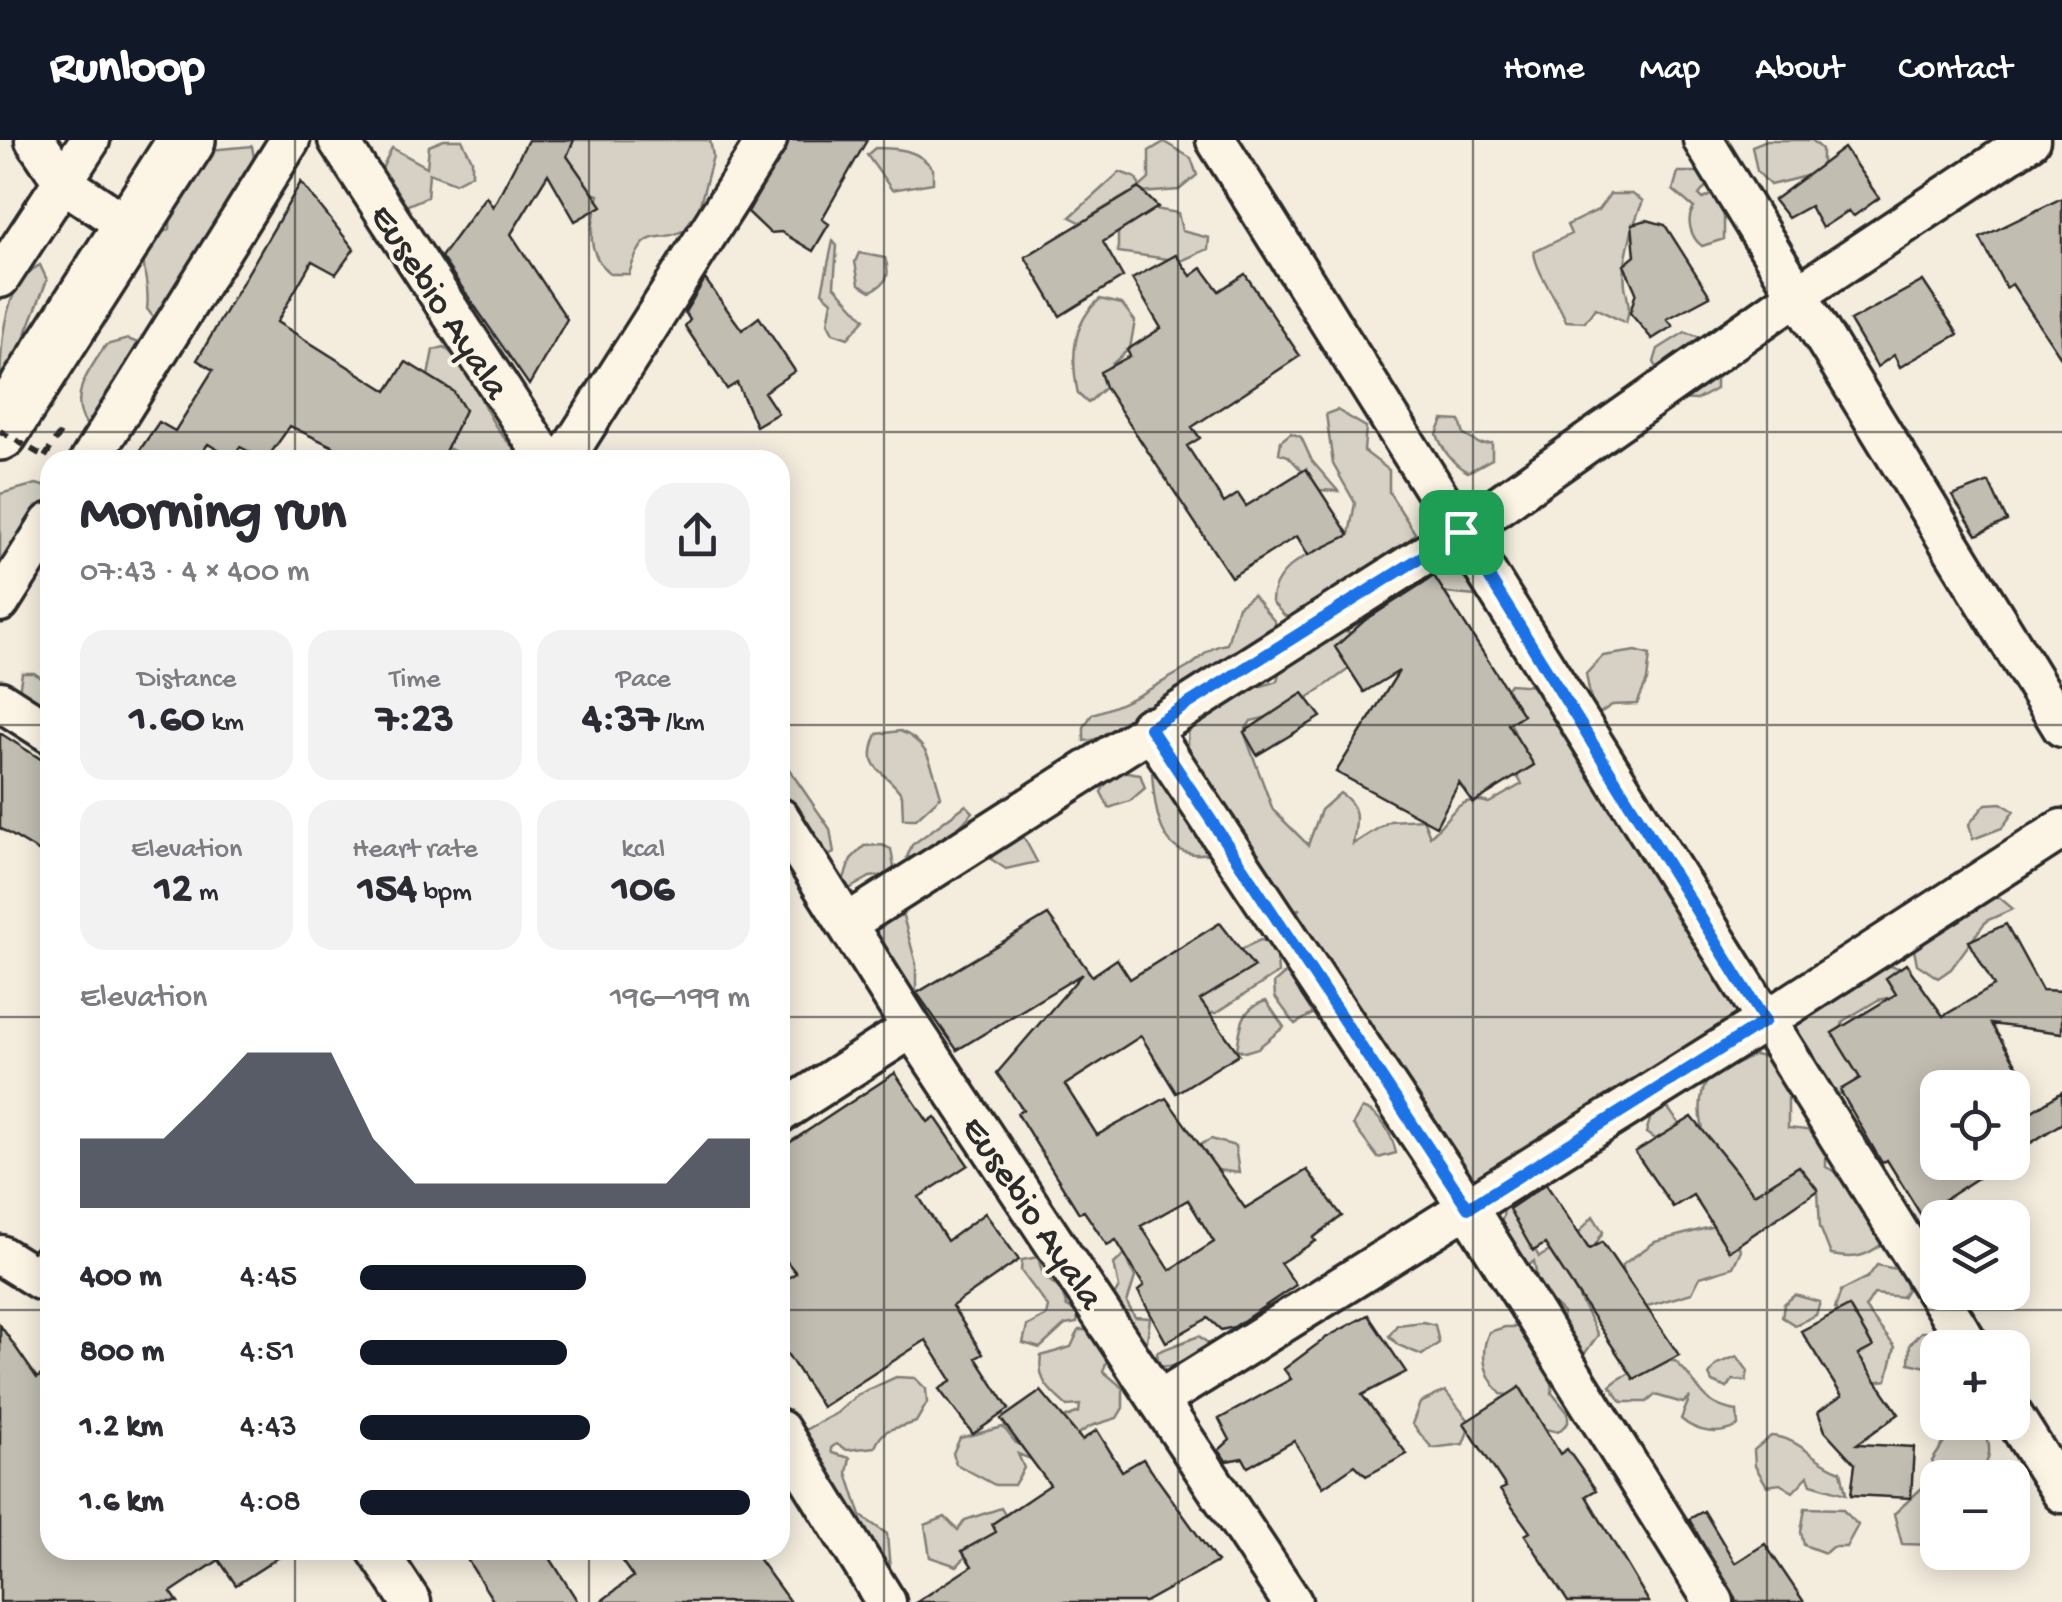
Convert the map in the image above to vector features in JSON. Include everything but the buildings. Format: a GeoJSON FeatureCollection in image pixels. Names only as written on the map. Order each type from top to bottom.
{"type":"FeatureCollection","features":[{"type":"Feature","properties":{"kind":"highway"},"geometry":{"type":"LineString","coordinates":[[0,432],[187,140]]}},
{"type":"Feature","properties":{"kind":"street"},"geometry":{"type":"LineString","coordinates":[[35,140],[64,183],[131,228]]}},
{"type":"Feature","properties":{"kind":"street"},"geometry":{"type":"LineString","coordinates":[[0,278],[90,140]]}},
{"type":"Feature","properties":{"kind":"street"},"geometry":{"type":"LineString","coordinates":[[96,450],[290,140]]}},
{"type":"Feature","properties":{"kind":"street","name":"Eusebio Ayala"},"geometry":{"type":"LineString","coordinates":[[338,140],[540,450]]}},
{"type":"Feature","properties":{"kind":"street"},"geometry":{"type":"LineString","coordinates":[[570,450],[767,140]]}},
{"type":"Feature","properties":{"kind":"street"},"geometry":{"type":"LineString","coordinates":[[1216,140],[1959,1330]]}},
{"type":"Feature","properties":{"kind":"street"},"geometry":{"type":"LineString","coordinates":[[1703,140],[2062,727]]}},
{"type":"Feature","properties":{"kind":"street"},"geometry":{"type":"LineString","coordinates":[[848,923],[1461,532],[1798,295],[2030,140]]}},
{"type":"Feature","properties":{"kind":"street"},"geometry":{"type":"LineString","coordinates":[[0,602],[40,539]]}},
{"type":"Feature","properties":{"kind":"street"},"geometry":{"type":"LineString","coordinates":[[0,701],[40,726]]}},
{"type":"Feature","properties":{"kind":"street"},"geometry":{"type":"LineString","coordinates":[[1150,728],[1468,1208],[1714,1602]]}},
{"type":"Feature","properties":{"kind":"street"},"geometry":{"type":"LineString","coordinates":[[1161,1399],[1765,1021],[2062,828]]}},
{"type":"Feature","properties":{"kind":"street","name":"Eusebio Ayala"},"geometry":{"type":"LineString","coordinates":[[790,833],[912,1028],[1292,1602]]}},
{"type":"Feature","properties":{"kind":"street"},"geometry":{"type":"LineString","coordinates":[[790,1107],[912,1028]]}},
{"type":"Feature","properties":{"kind":"street"},"geometry":{"type":"LineString","coordinates":[[0,1255],[40,1280]]}},
{"type":"Feature","properties":{"kind":"street"},"geometry":{"type":"LineString","coordinates":[[2029,1440],[2062,1492]]}},
{"type":"Feature","properties":{"kind":"street"},"geometry":{"type":"LineString","coordinates":[[790,1446],[886,1602]]}},
{"type":"Feature","properties":{"kind":"street"},"geometry":{"type":"LineString","coordinates":[[384,1560],[412,1602]]}},
{"type":"Feature","properties":{"kind":"path"},"geometry":{"type":"LineString","coordinates":[[0,432],[40,454]]}},
{"type":"Feature","properties":{"kind":"path"},"geometry":{"type":"LineString","coordinates":[[49,450],[58,436]]}},
{"type":"Feature","properties":{"kind":"shaded area"},"geometry":{"type":"Polygon","coordinates":[[[444,140],[462,140],[472,160],[472,174],[455,183],[429,173],[427,197],[401,208],[376,181],[392,148],[427,167],[429,146],[444,140]]]}},
{"type":"Feature","properties":{"kind":"shaded area"},"geometry":{"type":"Polygon","coordinates":[[[568,140],[710,140],[713,156],[695,223],[672,235],[648,240],[635,256],[629,274],[610,274],[601,265],[593,246],[592,227],[599,195],[583,191],[565,163],[568,140]]]}},
{"type":"Feature","properties":{"kind":"shaded area"},"geometry":{"type":"Polygon","coordinates":[[[1767,140],[1812,140],[1822,149],[1822,165],[1810,175],[1770,185],[1757,171],[1752,146],[1767,140]]]}},
{"type":"Feature","properties":{"kind":"shaded area"},"geometry":{"type":"Polygon","coordinates":[[[1164,142],[1191,158],[1197,175],[1179,190],[1128,194],[1091,216],[1088,226],[1070,217],[1120,172],[1136,178],[1140,187],[1149,179],[1149,151],[1164,142]]]}},
{"type":"Feature","properties":{"kind":"shaded area"},"geometry":{"type":"Polygon","coordinates":[[[252,146],[258,181],[253,237],[157,322],[147,309],[144,257],[148,239],[170,229],[171,193],[198,151],[252,146]]]}},
{"type":"Feature","properties":{"kind":"shaded area"},"geometry":{"type":"Polygon","coordinates":[[[875,148],[900,149],[921,157],[933,169],[933,183],[892,190],[867,155],[875,148]]]}},
{"type":"Feature","properties":{"kind":"shaded area"},"geometry":{"type":"Polygon","coordinates":[[[1678,172],[1699,172],[1707,185],[1699,195],[1703,199],[1711,195],[1724,209],[1724,239],[1702,246],[1695,238],[1690,228],[1694,208],[1673,190],[1678,172]]]}},
{"type":"Feature","properties":{"kind":"shaded area"},"geometry":{"type":"Polygon","coordinates":[[[1610,194],[1632,194],[1643,201],[1626,258],[1626,323],[1595,308],[1585,322],[1566,321],[1534,252],[1571,234],[1567,225],[1598,210],[1610,194]]]}},
{"type":"Feature","properties":{"kind":"shaded area"},"geometry":{"type":"Polygon","coordinates":[[[1155,209],[1178,213],[1182,231],[1209,238],[1208,249],[1181,261],[1118,252],[1118,229],[1155,209]]]}},
{"type":"Feature","properties":{"kind":"shaded area"},"geometry":{"type":"Polygon","coordinates":[[[833,241],[837,246],[834,285],[865,319],[848,338],[833,333],[828,323],[832,301],[822,292],[833,241]]]}},
{"type":"Feature","properties":{"kind":"shaded area"},"geometry":{"type":"Polygon","coordinates":[[[859,253],[885,258],[886,278],[871,291],[859,284],[855,262],[859,253]]]}},
{"type":"Feature","properties":{"kind":"shaded area"},"geometry":{"type":"Polygon","coordinates":[[[40,265],[47,280],[0,400],[2,343],[10,304],[27,274],[40,265]]]}},
{"type":"Feature","properties":{"kind":"shaded area"},"geometry":{"type":"Polygon","coordinates":[[[1100,299],[1122,304],[1135,321],[1130,348],[1109,367],[1110,383],[1088,403],[1078,394],[1075,343],[1083,319],[1100,299]]]}},
{"type":"Feature","properties":{"kind":"shaded area"},"geometry":{"type":"Polygon","coordinates":[[[1685,332],[1703,338],[1716,362],[1716,389],[1696,400],[1675,399],[1654,362],[1658,349],[1685,332]]]}},
{"type":"Feature","properties":{"kind":"shaded area"},"geometry":{"type":"Polygon","coordinates":[[[128,339],[140,344],[151,362],[99,422],[86,424],[79,403],[87,374],[106,345],[128,339]]]}},
{"type":"Feature","properties":{"kind":"shaded area"},"geometry":{"type":"Polygon","coordinates":[[[444,347],[456,358],[495,426],[517,450],[447,448],[428,376],[433,350],[444,347]]]}},
{"type":"Feature","properties":{"kind":"shaded area"},"geometry":{"type":"Polygon","coordinates":[[[1337,410],[1366,427],[1364,451],[1389,470],[1389,492],[1415,533],[1402,555],[1315,617],[1285,616],[1272,602],[1280,578],[1299,560],[1349,535],[1355,503],[1333,464],[1326,414],[1337,410]]]}},
{"type":"Feature","properties":{"kind":"shaded area"},"geometry":{"type":"Polygon","coordinates":[[[1443,420],[1460,421],[1464,435],[1480,444],[1492,443],[1492,459],[1468,472],[1458,465],[1437,434],[1443,420]]]}},
{"type":"Feature","properties":{"kind":"shaded area"},"geometry":{"type":"Polygon","coordinates":[[[1291,433],[1301,437],[1312,461],[1338,491],[1320,490],[1288,456],[1279,453],[1281,441],[1291,433]]]}},
{"type":"Feature","properties":{"kind":"shaded area"},"geometry":{"type":"Polygon","coordinates":[[[40,485],[40,553],[0,583],[0,494],[40,485]]]}},
{"type":"Feature","properties":{"kind":"shaded area"},"geometry":{"type":"Polygon","coordinates":[[[1459,562],[1476,596],[1424,591],[1375,605],[1445,563],[1459,562]]]}},
{"type":"Feature","properties":{"kind":"shaded area"},"geometry":{"type":"Polygon","coordinates":[[[1253,595],[1275,622],[1275,634],[1246,647],[1173,697],[1149,706],[1141,720],[1084,741],[1084,727],[1092,714],[1141,694],[1210,650],[1227,644],[1238,606],[1253,595]]]}},
{"type":"Feature","properties":{"kind":"shaded area"},"geometry":{"type":"Polygon","coordinates":[[[1336,624],[1350,633],[1349,669],[1291,707],[1251,721],[1244,732],[1273,810],[1308,845],[1321,810],[1340,793],[1355,809],[1353,844],[1390,821],[1423,819],[1430,836],[1461,805],[1489,803],[1522,784],[1517,776],[1517,738],[1500,698],[1510,684],[1538,686],[1570,731],[1575,753],[1593,743],[1765,1021],[1468,1208],[1279,922],[1300,909],[1285,911],[1233,846],[1211,853],[1179,850],[1169,841],[1157,812],[1152,773],[1188,745],[1189,718],[1247,682],[1262,686],[1277,681],[1282,660],[1336,624]]]}},
{"type":"Feature","properties":{"kind":"shaded area"},"geometry":{"type":"Polygon","coordinates":[[[1636,651],[1650,655],[1647,681],[1637,704],[1612,705],[1594,717],[1586,674],[1603,656],[1636,651]]]}},
{"type":"Feature","properties":{"kind":"shaded area"},"geometry":{"type":"Polygon","coordinates":[[[22,673],[40,677],[40,701],[18,698],[22,673]]]}},
{"type":"Feature","properties":{"kind":"shaded area"},"geometry":{"type":"Polygon","coordinates":[[[900,731],[924,749],[941,796],[916,819],[903,819],[902,795],[873,763],[877,734],[900,731]]]}},
{"type":"Feature","properties":{"kind":"shaded area"},"geometry":{"type":"Polygon","coordinates":[[[1113,770],[1140,774],[1145,788],[1130,801],[1109,808],[1101,792],[1113,770]]]}},
{"type":"Feature","properties":{"kind":"shaded area"},"geometry":{"type":"Polygon","coordinates":[[[790,771],[830,829],[834,853],[826,857],[790,812],[790,771]]]}},
{"type":"Feature","properties":{"kind":"shaded area"},"geometry":{"type":"Polygon","coordinates":[[[2001,803],[2014,811],[2002,828],[1973,839],[1969,824],[1986,804],[2001,803]]]}},
{"type":"Feature","properties":{"kind":"shaded area"},"geometry":{"type":"Polygon","coordinates":[[[966,805],[973,812],[951,835],[924,850],[921,858],[907,857],[912,845],[966,805]]]}},
{"type":"Feature","properties":{"kind":"shaded area"},"geometry":{"type":"Polygon","coordinates":[[[1022,834],[1037,862],[1006,869],[991,859],[997,846],[1022,834]]]}},
{"type":"Feature","properties":{"kind":"shaded area"},"geometry":{"type":"Polygon","coordinates":[[[864,846],[891,849],[895,874],[870,877],[847,890],[843,881],[851,859],[864,846]]]}},
{"type":"Feature","properties":{"kind":"shaded area"},"geometry":{"type":"Polygon","coordinates":[[[1988,898],[2000,898],[2013,909],[1986,921],[1951,969],[1938,978],[1917,964],[1914,950],[1923,926],[1988,898]]]}},
{"type":"Feature","properties":{"kind":"shaded area"},"geometry":{"type":"Polygon","coordinates":[[[881,914],[903,916],[916,964],[916,997],[905,1002],[883,972],[876,951],[881,914]]]}},
{"type":"Feature","properties":{"kind":"shaded area"},"geometry":{"type":"Polygon","coordinates":[[[1260,940],[1276,943],[1278,973],[1216,1013],[1203,1013],[1195,999],[1241,949],[1260,940]]]}},
{"type":"Feature","properties":{"kind":"shaded area"},"geometry":{"type":"Polygon","coordinates":[[[1884,965],[1900,968],[1897,996],[1878,1000],[1843,1021],[1840,1035],[1861,1072],[1855,1087],[1842,1094],[1824,1093],[1795,1025],[1884,965]]]}},
{"type":"Feature","properties":{"kind":"shaded area"},"geometry":{"type":"Polygon","coordinates":[[[1288,971],[1314,1013],[1295,1024],[1275,997],[1274,983],[1288,971]]]}},
{"type":"Feature","properties":{"kind":"shaded area"},"geometry":{"type":"Polygon","coordinates":[[[1266,1001],[1284,1027],[1258,1048],[1245,1052],[1237,1049],[1246,1013],[1266,1001]]]}},
{"type":"Feature","properties":{"kind":"shaded area"},"geometry":{"type":"Polygon","coordinates":[[[1753,1055],[1766,1057],[1788,1094],[1788,1128],[1815,1131],[1826,1138],[1826,1167],[1848,1178],[1882,1244],[1876,1249],[1858,1256],[1831,1255],[1820,1227],[1818,1190],[1774,1195],[1748,1192],[1735,1185],[1714,1160],[1702,1126],[1702,1093],[1711,1077],[1753,1055]]]}},
{"type":"Feature","properties":{"kind":"shaded area"},"geometry":{"type":"Polygon","coordinates":[[[1665,1104],[1680,1125],[1656,1140],[1646,1133],[1651,1116],[1665,1104]]]}},
{"type":"Feature","properties":{"kind":"shaded area"},"geometry":{"type":"Polygon","coordinates":[[[1362,1108],[1385,1126],[1396,1153],[1378,1158],[1353,1125],[1362,1108]]]}},
{"type":"Feature","properties":{"kind":"shaded area"},"geometry":{"type":"Polygon","coordinates":[[[1211,1139],[1235,1146],[1239,1173],[1210,1169],[1189,1151],[1211,1139]]]}},
{"type":"Feature","properties":{"kind":"shaded area"},"geometry":{"type":"Polygon","coordinates":[[[1506,1200],[1539,1257],[1576,1236],[1593,1216],[1603,1232],[1594,1247],[1563,1266],[1598,1335],[1583,1356],[1560,1333],[1563,1313],[1539,1290],[1534,1261],[1521,1272],[1500,1231],[1506,1200]]]}},
{"type":"Feature","properties":{"kind":"shaded area"},"geometry":{"type":"Polygon","coordinates":[[[1722,1224],[1741,1250],[1733,1267],[1700,1277],[1692,1293],[1634,1310],[1622,1278],[1622,1265],[1655,1242],[1722,1224]]]}},
{"type":"Feature","properties":{"kind":"shaded area"},"geometry":{"type":"Polygon","coordinates":[[[1125,1254],[1135,1277],[1127,1303],[1135,1317],[1150,1318],[1147,1341],[1130,1335],[1111,1301],[1119,1287],[1114,1264],[1125,1254]]]}},
{"type":"Feature","properties":{"kind":"shaded area"},"geometry":{"type":"Polygon","coordinates":[[[1038,1257],[1043,1275],[1061,1290],[1067,1307],[1079,1313],[1077,1323],[1065,1325],[1040,1348],[1023,1343],[1027,1326],[1046,1316],[1048,1307],[1021,1271],[1022,1260],[1038,1257]]]}},
{"type":"Feature","properties":{"kind":"shaded area"},"geometry":{"type":"Polygon","coordinates":[[[1877,1265],[1901,1270],[1907,1289],[1902,1297],[1874,1294],[1865,1308],[1895,1347],[1887,1380],[1864,1383],[1848,1326],[1835,1308],[1841,1291],[1868,1277],[1877,1265]]]}},
{"type":"Feature","properties":{"kind":"shaded area"},"geometry":{"type":"Polygon","coordinates":[[[1795,1295],[1820,1302],[1816,1315],[1795,1325],[1782,1317],[1784,1304],[1795,1295]]]}},
{"type":"Feature","properties":{"kind":"shaded area"},"geometry":{"type":"Polygon","coordinates":[[[1397,1325],[1435,1325],[1439,1343],[1422,1355],[1398,1345],[1389,1336],[1397,1325]]]}},
{"type":"Feature","properties":{"kind":"shaded area"},"geometry":{"type":"Polygon","coordinates":[[[1528,1327],[1553,1360],[1552,1393],[1568,1413],[1568,1423],[1558,1432],[1545,1429],[1520,1397],[1501,1394],[1491,1380],[1485,1365],[1486,1341],[1489,1332],[1528,1327]]]}},
{"type":"Feature","properties":{"kind":"shaded area"},"geometry":{"type":"Polygon","coordinates":[[[1079,1330],[1091,1330],[1110,1353],[1103,1371],[1123,1388],[1123,1408],[1117,1418],[1091,1426],[1036,1461],[1018,1454],[1024,1468],[1014,1485],[995,1485],[956,1464],[953,1453],[960,1438],[1003,1427],[1016,1443],[1028,1447],[1061,1419],[1079,1412],[1080,1405],[1067,1406],[1050,1390],[1040,1365],[1041,1356],[1071,1347],[1079,1330]]]}},
{"type":"Feature","properties":{"kind":"shaded area"},"geometry":{"type":"Polygon","coordinates":[[[1920,1333],[1920,1366],[1909,1363],[1910,1344],[1920,1333]]]}},
{"type":"Feature","properties":{"kind":"shaded area"},"geometry":{"type":"Polygon","coordinates":[[[1199,1336],[1215,1349],[1196,1363],[1159,1367],[1157,1352],[1199,1336]]]}},
{"type":"Feature","properties":{"kind":"shaded area"},"geometry":{"type":"Polygon","coordinates":[[[1737,1356],[1748,1371],[1746,1381],[1733,1380],[1727,1388],[1712,1382],[1709,1375],[1717,1364],[1737,1356]]]}},
{"type":"Feature","properties":{"kind":"shaded area"},"geometry":{"type":"Polygon","coordinates":[[[1662,1361],[1675,1361],[1707,1398],[1737,1411],[1738,1426],[1716,1432],[1701,1430],[1681,1419],[1690,1397],[1683,1403],[1655,1395],[1647,1402],[1622,1402],[1610,1386],[1662,1361]]]}},
{"type":"Feature","properties":{"kind":"shaded area"},"geometry":{"type":"Polygon","coordinates":[[[896,1377],[915,1378],[926,1389],[927,1403],[916,1422],[887,1431],[875,1447],[847,1450],[836,1444],[831,1448],[832,1453],[850,1458],[847,1473],[861,1516],[887,1534],[891,1583],[855,1584],[841,1554],[819,1530],[812,1508],[801,1503],[790,1478],[790,1459],[801,1432],[837,1413],[857,1395],[896,1377]]]}},
{"type":"Feature","properties":{"kind":"shaded area"},"geometry":{"type":"Polygon","coordinates":[[[1445,1391],[1471,1423],[1463,1444],[1432,1448],[1412,1424],[1420,1403],[1445,1391]]]}},
{"type":"Feature","properties":{"kind":"shaded area"},"geometry":{"type":"Polygon","coordinates":[[[1771,1436],[1791,1441],[1841,1471],[1846,1494],[1811,1484],[1808,1476],[1793,1492],[1780,1484],[1767,1486],[1755,1466],[1754,1450],[1771,1436]]]}},
{"type":"Feature","properties":{"kind":"shaded area"},"geometry":{"type":"Polygon","coordinates":[[[1946,1440],[1988,1440],[1987,1460],[1933,1460],[1946,1440]]]}},
{"type":"Feature","properties":{"kind":"shaded area"},"geometry":{"type":"Polygon","coordinates":[[[1920,1490],[1920,1545],[1902,1544],[1894,1514],[1920,1490]]]}},
{"type":"Feature","properties":{"kind":"shaded area"},"geometry":{"type":"Polygon","coordinates":[[[1001,1508],[1005,1515],[1001,1539],[971,1551],[957,1566],[930,1557],[925,1525],[945,1517],[958,1530],[965,1520],[1001,1508]]]}},
{"type":"Feature","properties":{"kind":"shaded area"},"geometry":{"type":"Polygon","coordinates":[[[1805,1508],[1842,1509],[1858,1525],[1846,1547],[1832,1547],[1825,1553],[1804,1545],[1801,1532],[1805,1508]]]}},
{"type":"Feature","properties":{"kind":"route"},"geometry":{"type":"LineString","coordinates":[[1461,532],[1765,1021],[1468,1208],[1150,728],[1461,532]]}}]}
